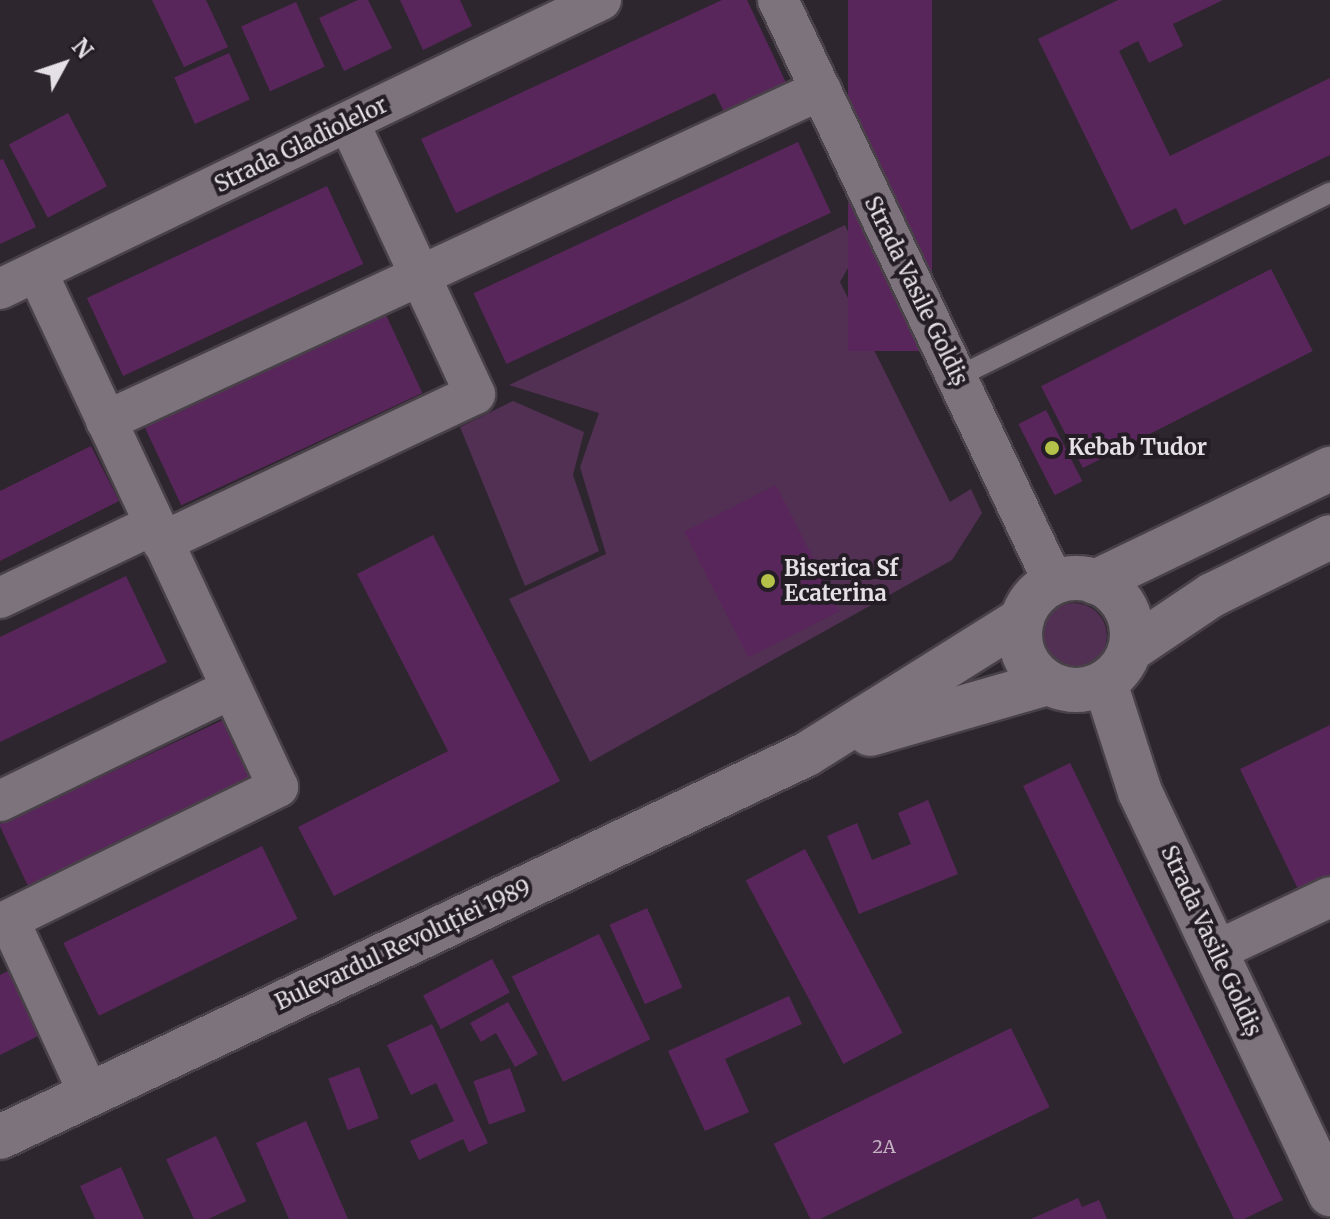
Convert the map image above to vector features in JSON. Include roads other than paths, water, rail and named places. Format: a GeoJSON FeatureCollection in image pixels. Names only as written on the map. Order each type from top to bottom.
{"type":"FeatureCollection","features":[{"type":"Feature","properties":{"kind":"main road"},"geometry":{"type":"LineString","coordinates":[[1330,469],[1075,582],[1022,619],[1024,655],[1048,683],[1077,691],[1118,666],[1212,595],[1330,537]]}},
{"type":"Feature","properties":{"kind":"main road"},"geometry":{"type":"LineString","coordinates":[[1075,582],[1130,617],[1118,666]]}},
{"type":"Feature","properties":{"kind":"main road","name":"Bulevardul Revoluției 1989"},"geometry":{"type":"LineString","coordinates":[[0,1137],[807,754],[1022,619]]}},
{"type":"Feature","properties":{"kind":"main road","name":"Strada Vasile Goldiș"},"geometry":{"type":"LineString","coordinates":[[1118,666],[1125,756],[1330,1194]]}},
{"type":"Feature","properties":{"kind":"main road","name":"Bulevardul Revoluției 1989"},"geometry":{"type":"LineString","coordinates":[[807,754],[1048,683]]}},
{"type":"Feature","properties":{"kind":"street","name":"Strada Gladiolelor"},"geometry":{"type":"LineString","coordinates":[[0,289],[601,0]]}},
{"type":"Feature","properties":{"kind":"street","name":"Strada Vasile Goldiș"},"geometry":{"type":"LineString","coordinates":[[778,0],[957,377],[1075,582]]}},
{"type":"Feature","properties":{"kind":"street"},"geometry":{"type":"LineString","coordinates":[[106,421],[821,90]]}},
{"type":"Feature","properties":{"kind":"street"},"geometry":{"type":"LineString","coordinates":[[0,598],[158,534],[475,394],[349,122]]}},
{"type":"Feature","properties":{"kind":"street"},"geometry":{"type":"LineString","coordinates":[[37,272],[278,787],[4,922],[89,1094]]}},
{"type":"Feature","properties":{"kind":"street"},"geometry":{"type":"LineString","coordinates":[[0,801],[231,689]]}},
{"type":"Feature","properties":{"kind":"street"},"geometry":{"type":"LineString","coordinates":[[1216,951],[1330,897]]}},
{"type":"Feature","properties":{"kind":"lane"},"geometry":{"type":"LineString","coordinates":[[957,377],[1330,193]]}},
{"type":"Feature","properties":{"kind":"place","name":"Kebab Tudor"},"geometry":{"type":"Point","coordinates":[1052,448]}},
{"type":"Feature","properties":{"kind":"place","name":"Biserica Sf Ecaterina"},"geometry":{"type":"Point","coordinates":[768,581]}}]}
